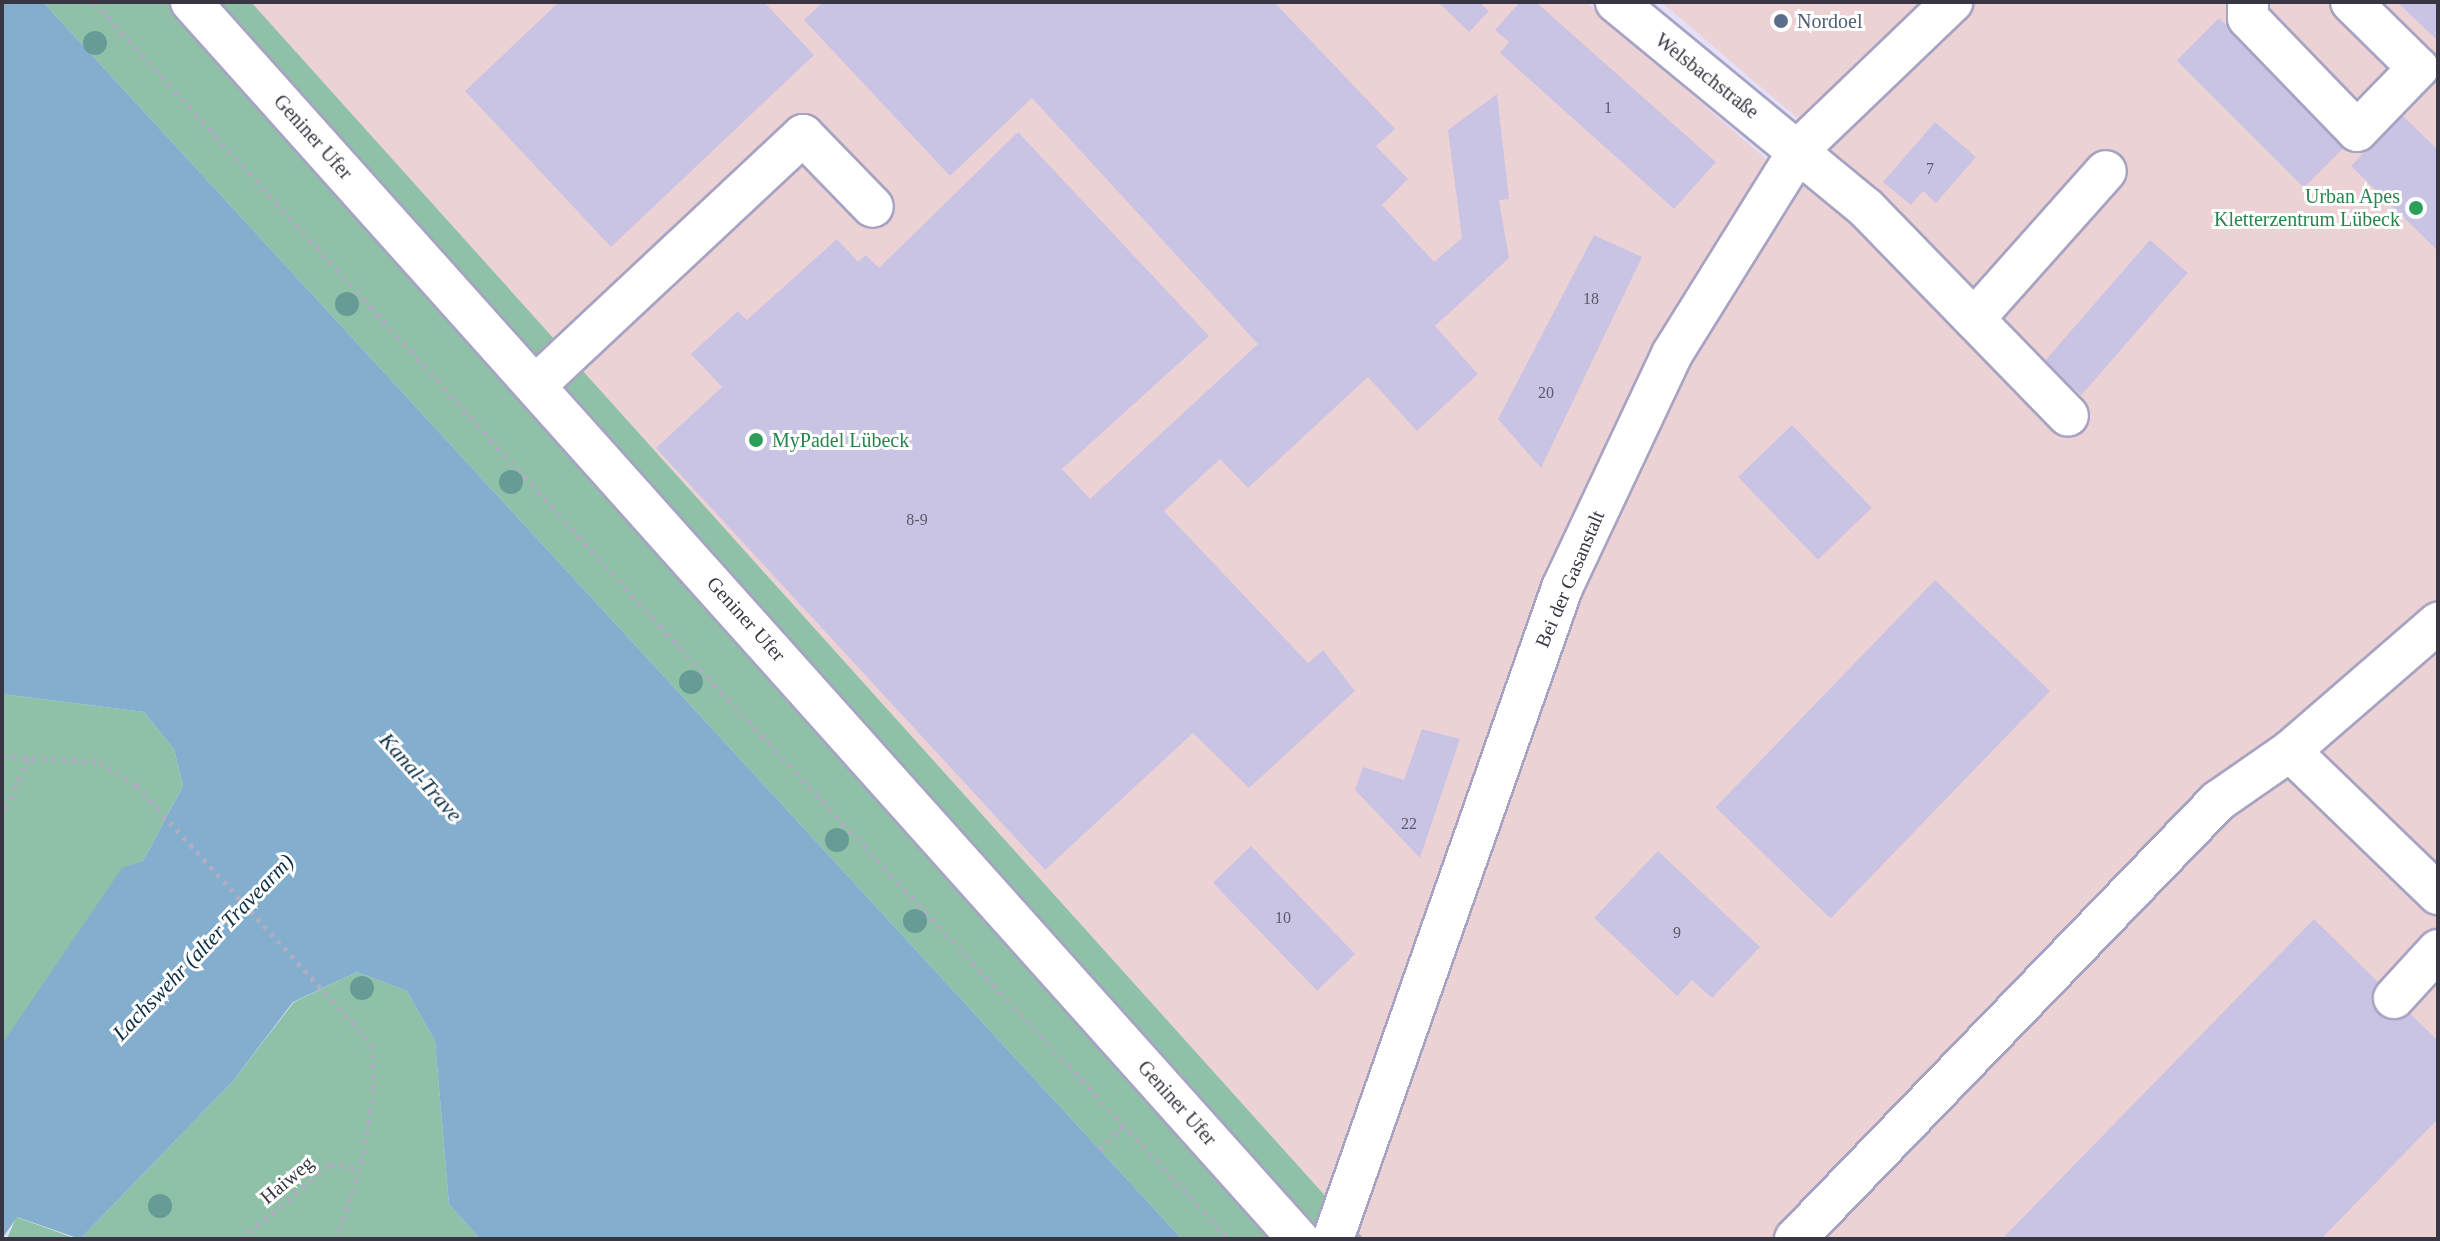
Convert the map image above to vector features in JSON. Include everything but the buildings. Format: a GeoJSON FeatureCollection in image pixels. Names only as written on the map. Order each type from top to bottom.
{"type":"FeatureCollection","features":[{"type":"Feature","properties":{"kind":"street","name":"Geniner Ufer"},"geometry":{"type":"LineString","coordinates":[[191,2],[1298,1239]]}},
{"type":"Feature","properties":{"kind":"street","name":"Welsbachstraße"},"geometry":{"type":"LineString","coordinates":[[1616,2],[1800,148],[2068,416]]}},
{"type":"Feature","properties":{"kind":"street","name":"Bei der Gasanstalt"},"geometry":{"type":"LineString","coordinates":[[1333,1239],[1562,588],[1672,354],[1800,148],[1952,2]]}},
{"type":"Feature","properties":{"kind":"street"},"geometry":{"type":"LineString","coordinates":[[2248,2],[2248,18],[2357,131],[2418,68],[2351,2]]}},
{"type":"Feature","properties":{"kind":"street"},"geometry":{"type":"LineString","coordinates":[[536,385],[803,135],[873,207]]}},
{"type":"Feature","properties":{"kind":"street"},"geometry":{"type":"LineString","coordinates":[[1974,319],[2106,171]]}},
{"type":"Feature","properties":{"kind":"street"},"geometry":{"type":"LineString","coordinates":[[1795,1239],[2218,801],[2290,751],[2438,623]]}},
{"type":"Feature","properties":{"kind":"street"},"geometry":{"type":"LineString","coordinates":[[2290,751],[2438,894]]}},
{"type":"Feature","properties":{"kind":"street"},"geometry":{"type":"LineString","coordinates":[[2394,998],[2438,950]]}},
{"type":"Feature","properties":{"kind":"path"},"geometry":{"type":"LineString","coordinates":[[94,2],[1229,1239]]}},
{"type":"Feature","properties":{"kind":"path"},"geometry":{"type":"LineString","coordinates":[[2,756],[99,762],[152,799],[334,996],[372,1044],[374,1090],[360,1169],[336,1239]]}},
{"type":"Feature","properties":{"kind":"path"},"geometry":{"type":"LineString","coordinates":[[2,817],[29,757]]}},
{"type":"Feature","properties":{"kind":"path"},"geometry":{"type":"LineString","coordinates":[[1100,1150],[1123,1125]]}},
{"type":"Feature","properties":{"kind":"path","name":"Haiweg"},"geometry":{"type":"LineString","coordinates":[[241,1239],[330,1164],[360,1169]]}},
{"type":"Feature","properties":{"kind":"shaded area"},"geometry":{"type":"Polygon","coordinates":[[[251,2],[1586,2],[1797,186],[1829,145],[1661,2],[2438,2],[2438,1239],[1364,1239],[251,2]]]}},
{"type":"Feature","properties":{"kind":"green space"},"geometry":{"type":"Polygon","coordinates":[[[43,2],[251,2],[1364,1239],[1182,1239],[43,2]]]}},
{"type":"Feature","properties":{"kind":"green space"},"geometry":{"type":"Polygon","coordinates":[[[2,694],[144,712],[174,749],[183,786],[143,861],[2,1044],[2,694]]]}},
{"type":"Feature","properties":{"kind":"green space"},"geometry":{"type":"Polygon","coordinates":[[[357,972],[407,991],[435,1041],[449,1204],[480,1239],[80,1239],[233,1081],[294,1002],[357,972]]]}},
{"type":"Feature","properties":{"kind":"green space"},"geometry":{"type":"Polygon","coordinates":[[[16,1217],[77,1239],[7,1239],[16,1217]]]}},
{"type":"Feature","properties":{"kind":"water"},"geometry":{"type":"Polygon","coordinates":[[[2,2],[43,2],[1182,1239],[480,1239],[449,1204],[435,1041],[407,991],[357,972],[293,1002],[233,1081],[80,1239],[17,1217],[2,1239],[2,1044],[122,868],[143,861],[183,786],[174,749],[144,712],[2,694],[2,2]]]}},
{"type":"Feature","properties":{"kind":"place","name":"Nordoel"},"geometry":{"type":"Point","coordinates":[1781,21]}},
{"type":"Feature","properties":{"kind":"place","name":"Urban Apes Kletterzentrum Lübeck"},"geometry":{"type":"Point","coordinates":[2416,208]}},
{"type":"Feature","properties":{"kind":"place","name":"MyPadel Lübeck"},"geometry":{"type":"Point","coordinates":[756,440]}},
{"type":"Feature","properties":{"kind":"water label","name":"Kanal-Trave"},"geometry":{"type":"Point","coordinates":[421,777]}},
{"type":"Feature","properties":{"kind":"water label","name":"Lachswehr (alter Travearm)"},"geometry":{"type":"Point","coordinates":[203,947]}}]}
